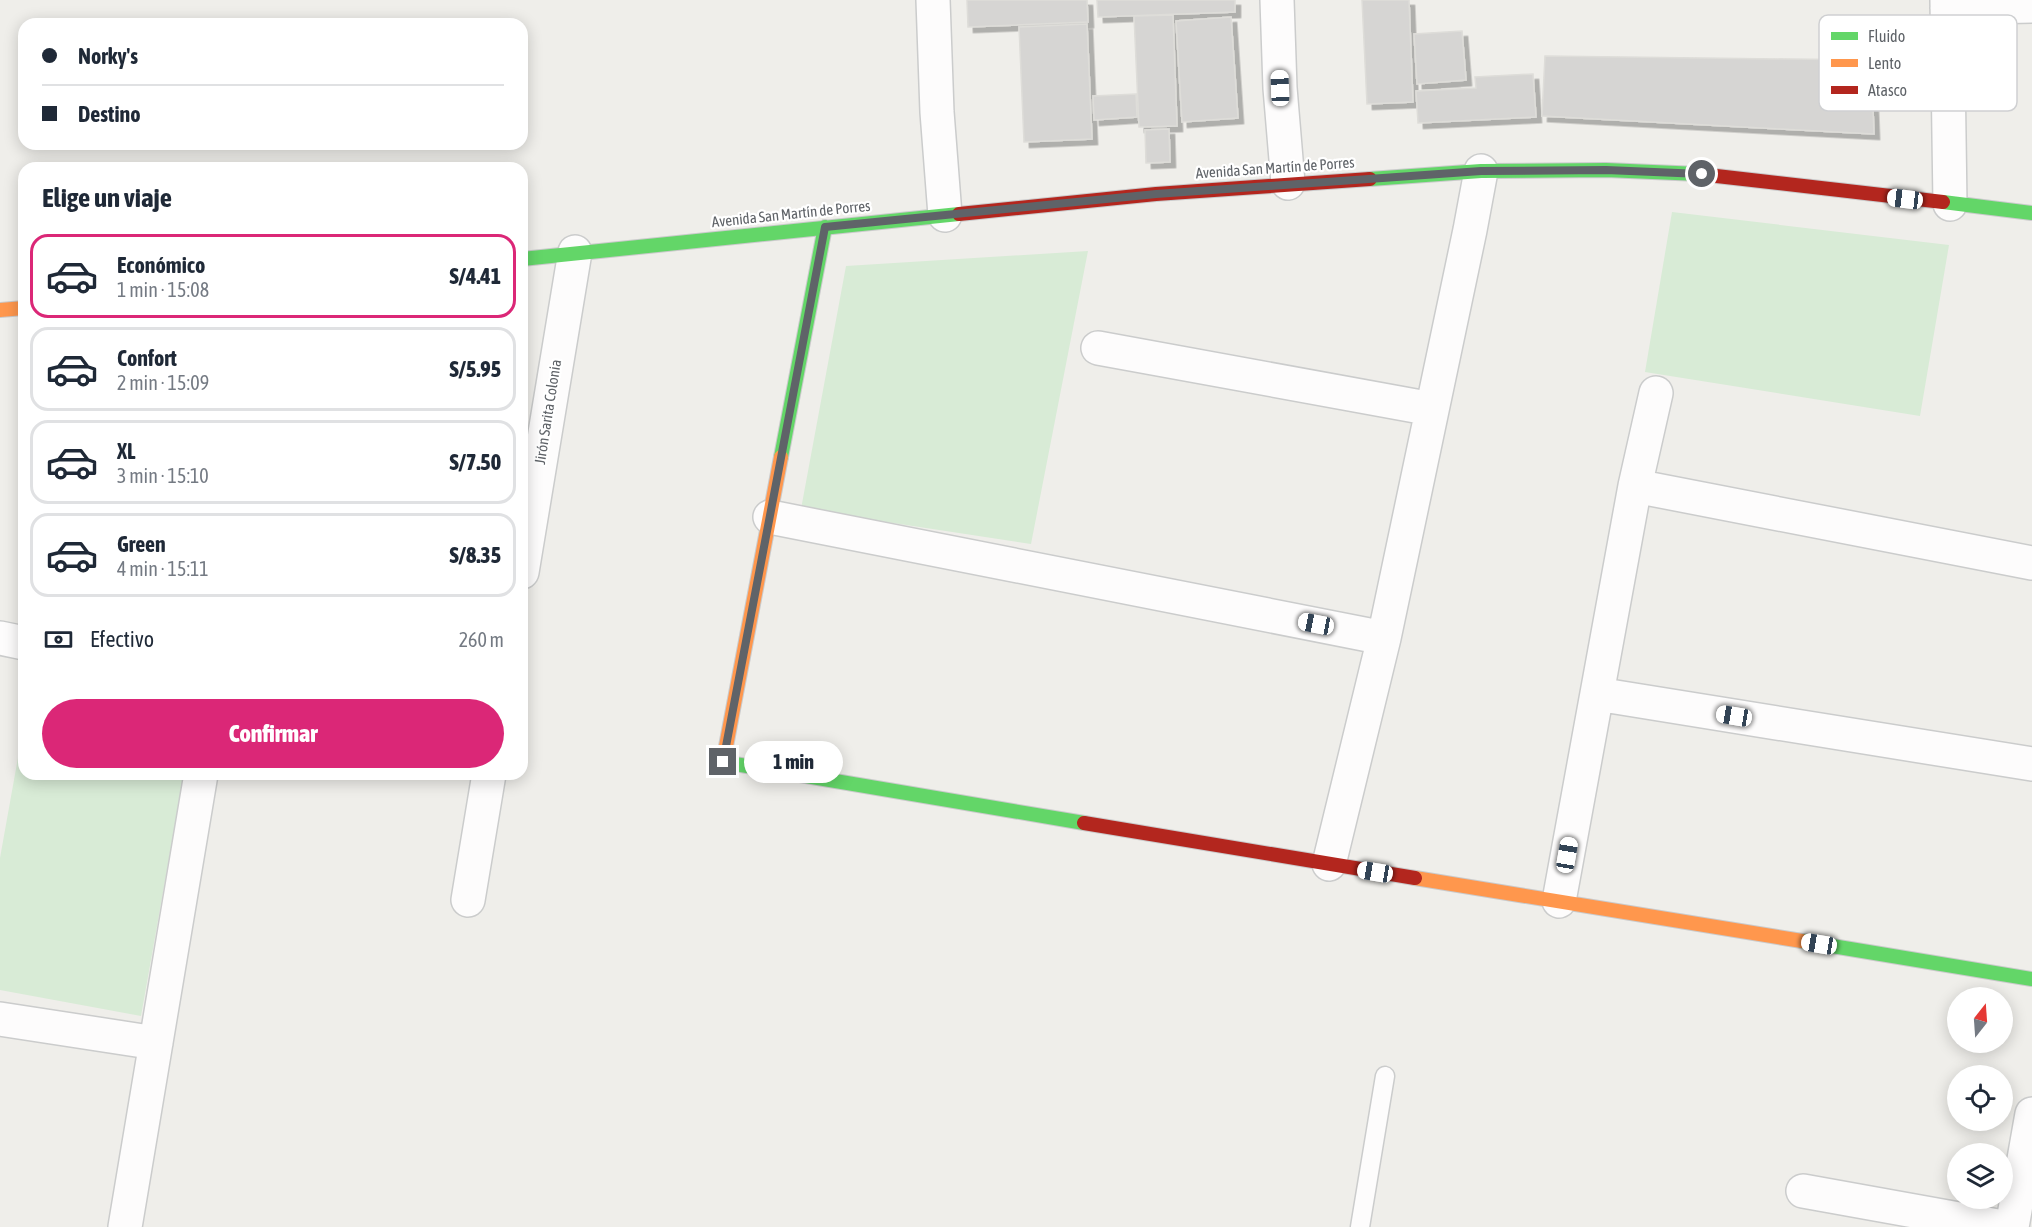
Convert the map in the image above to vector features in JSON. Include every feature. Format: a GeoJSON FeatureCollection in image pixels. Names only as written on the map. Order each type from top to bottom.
{"type":"FeatureCollection","features":[{"type":"Feature","properties":{"kind":"street"},"geometry":{"type":"LineString","coordinates":[[933,0],[937,112],[945,215]]}},
{"type":"Feature","properties":{"kind":"street"},"geometry":{"type":"LineString","coordinates":[[1276,0],[1288,183]]}},
{"type":"Feature","properties":{"kind":"street"},"geometry":{"type":"LineString","coordinates":[[1947,4],[2032,6]]}},
{"type":"Feature","properties":{"kind":"street"},"geometry":{"type":"LineString","coordinates":[[1949,111],[1950,204]]}},
{"type":"Feature","properties":{"kind":"street","name":"Avenida San Martín de Porres"},"geometry":{"type":"LineString","coordinates":[[528,258],[1156,194],[1481,171],[1606,170],[1702,174],[2032,213]]}},
{"type":"Feature","properties":{"kind":"street"},"geometry":{"type":"LineString","coordinates":[[1329,864],[1384,638],[1481,171]]}},
{"type":"Feature","properties":{"kind":"street"},"geometry":{"type":"LineString","coordinates":[[825,227],[723,762],[2032,979]]}},
{"type":"Feature","properties":{"kind":"street","name":"Jirón Sarita Colonia"},"geometry":{"type":"LineString","coordinates":[[528,536],[575,252]]}},
{"type":"Feature","properties":{"kind":"street"},"geometry":{"type":"LineString","coordinates":[[0,310],[18,308]]}},
{"type":"Feature","properties":{"kind":"street"},"geometry":{"type":"LineString","coordinates":[[1098,348],[1432,409]]}},
{"type":"Feature","properties":{"kind":"street"},"geometry":{"type":"LineString","coordinates":[[1559,901],[1635,486],[1656,393]]}},
{"type":"Feature","properties":{"kind":"street"},"geometry":{"type":"LineString","coordinates":[[1635,486],[2032,563]]}},
{"type":"Feature","properties":{"kind":"street"},"geometry":{"type":"LineString","coordinates":[[770,517],[1384,638]]}},
{"type":"Feature","properties":{"kind":"street"},"geometry":{"type":"LineString","coordinates":[[0,638],[18,642]]}},
{"type":"Feature","properties":{"kind":"street"},"geometry":{"type":"LineString","coordinates":[[1597,694],[2032,764]]}},
{"type":"Feature","properties":{"kind":"street"},"geometry":{"type":"LineString","coordinates":[[124,1227],[200,780]]}},
{"type":"Feature","properties":{"kind":"street"},"geometry":{"type":"LineString","coordinates":[[468,900],[488,780]]}},
{"type":"Feature","properties":{"kind":"street"},"geometry":{"type":"LineString","coordinates":[[0,1018],[156,1043]]}},
{"type":"Feature","properties":{"kind":"street"},"geometry":{"type":"LineString","coordinates":[[2012,1227],[2032,1114]]}},
{"type":"Feature","properties":{"kind":"street"},"geometry":{"type":"LineString","coordinates":[[1803,1191],[2003,1227]]}},
{"type":"Feature","properties":{"kind":"lane"},"geometry":{"type":"LineString","coordinates":[[1360,1227],[1385,1076]]}},
{"type":"Feature","properties":{"kind":"green space"},"geometry":{"type":"Polygon","coordinates":[[[1672,212],[1949,245],[1920,416],[1645,372],[1672,212]]]}},
{"type":"Feature","properties":{"kind":"green space"},"geometry":{"type":"Polygon","coordinates":[[[1088,251],[1031,544],[801,509],[846,266],[1088,251]]]}},
{"type":"Feature","properties":{"kind":"green space"},"geometry":{"type":"Polygon","coordinates":[[[18,758],[18,780],[183,780],[141,1016],[0,990],[0,858],[18,758]]]}},
{"type":"Feature","properties":{"kind":"building"},"geometry":{"type":"Polygon","coordinates":[[[967,0],[1087,0],[1088,22],[968,27],[967,0]]]}},
{"type":"Feature","properties":{"kind":"building"},"geometry":{"type":"Polygon","coordinates":[[[1097,0],[1235,0],[1235,12],[1098,17],[1097,0]]]}},
{"type":"Feature","properties":{"kind":"building"},"geometry":{"type":"Polygon","coordinates":[[[1362,0],[1409,0],[1413,102],[1367,104],[1362,0]]]}},
{"type":"Feature","properties":{"kind":"building"},"geometry":{"type":"Polygon","coordinates":[[[1173,15],[1177,126],[1139,127],[1134,16],[1173,15]]]}},
{"type":"Feature","properties":{"kind":"building"},"geometry":{"type":"Polygon","coordinates":[[[1231,17],[1238,118],[1182,122],[1176,21],[1231,17]]]}},
{"type":"Feature","properties":{"kind":"building"},"geometry":{"type":"Polygon","coordinates":[[[1087,24],[1092,139],[1024,142],[1019,27],[1087,24]]]}},
{"type":"Feature","properties":{"kind":"building"},"geometry":{"type":"Polygon","coordinates":[[[1462,31],[1466,80],[1417,84],[1414,34],[1462,31]]]}},
{"type":"Feature","properties":{"kind":"building"},"geometry":{"type":"Polygon","coordinates":[[[1545,56],[1819,59],[1819,111],[1873,111],[1874,134],[1542,116],[1545,56]]]}},
{"type":"Feature","properties":{"kind":"building"},"geometry":{"type":"Polygon","coordinates":[[[1533,74],[1536,117],[1418,123],[1416,91],[1476,88],[1475,77],[1533,74]]]}},
{"type":"Feature","properties":{"kind":"building"},"geometry":{"type":"Polygon","coordinates":[[[1136,94],[1137,117],[1094,120],[1093,96],[1136,94]]]}},
{"type":"Feature","properties":{"kind":"building"},"geometry":{"type":"Polygon","coordinates":[[[1169,129],[1170,162],[1146,163],[1145,130],[1169,129]]]}},
{"type":"Feature","properties":{"kind":"traffic: fast"},"geometry":{"type":"LineString","coordinates":[[1370,179],[1481,171],[1606,170],[1699,174]]}},
{"type":"Feature","properties":{"kind":"traffic: fast"},"geometry":{"type":"LineString","coordinates":[[1943,202],[2032,213]]}},
{"type":"Feature","properties":{"kind":"traffic: fast"},"geometry":{"type":"LineString","coordinates":[[528,258],[959,214]]}},
{"type":"Feature","properties":{"kind":"traffic: fast"},"geometry":{"type":"LineString","coordinates":[[781,457],[825,227]]}},
{"type":"Feature","properties":{"kind":"traffic: fast"},"geometry":{"type":"LineString","coordinates":[[723,762],[1084,823]]}},
{"type":"Feature","properties":{"kind":"traffic: fast"},"geometry":{"type":"LineString","coordinates":[[1802,941],[2032,979]]}},
{"type":"Feature","properties":{"kind":"traffic: slow"},"geometry":{"type":"LineString","coordinates":[[0,310],[18,308]]}},
{"type":"Feature","properties":{"kind":"traffic: slow"},"geometry":{"type":"LineString","coordinates":[[723,762],[781,457]]}},
{"type":"Feature","properties":{"kind":"traffic: slow"},"geometry":{"type":"LineString","coordinates":[[1415,878],[1802,941]]}},
{"type":"Feature","properties":{"kind":"traffic: jam"},"geometry":{"type":"LineString","coordinates":[[1699,174],[1943,202]]}},
{"type":"Feature","properties":{"kind":"traffic: jam"},"geometry":{"type":"LineString","coordinates":[[959,214],[1156,194],[1370,179]]}},
{"type":"Feature","properties":{"kind":"traffic: jam"},"geometry":{"type":"LineString","coordinates":[[1084,823],[1415,878]]}},
{"type":"Feature","properties":{"kind":"route"},"geometry":{"type":"LineString","coordinates":[[723,762],[825,227],[1156,194],[1481,171],[1606,170],[1702,174]]}}]}
